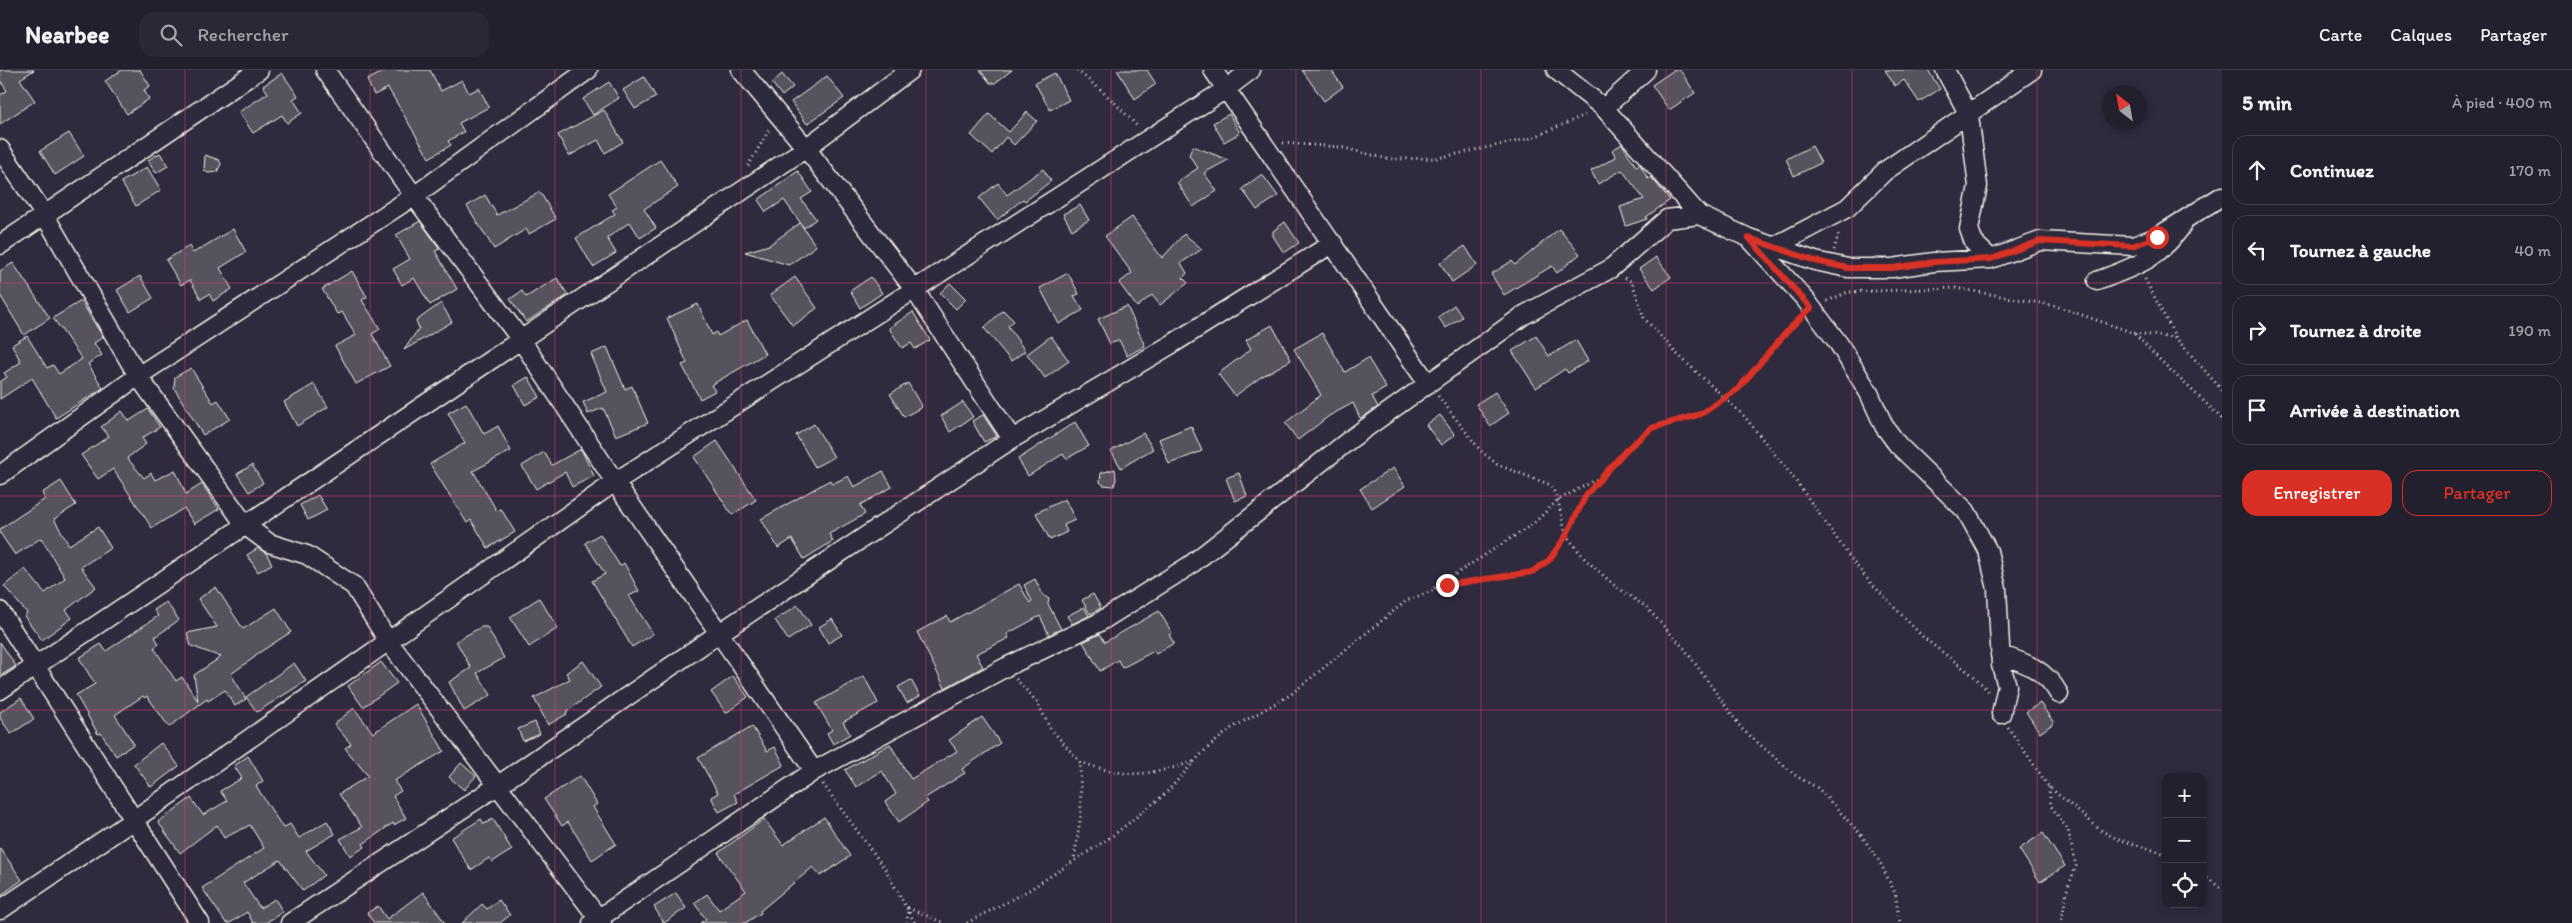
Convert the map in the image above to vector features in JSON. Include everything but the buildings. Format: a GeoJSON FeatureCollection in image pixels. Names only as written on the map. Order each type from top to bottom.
{"type":"FeatureCollection","features":[{"type":"Feature","properties":{"kind":"street"},"geometry":{"type":"LineString","coordinates":[[0,245],[259,70]]}},
{"type":"Feature","properties":{"kind":"street"},"geometry":{"type":"LineString","coordinates":[[325,70],[414,196],[521,340],[718,634],[814,771]]}},
{"type":"Feature","properties":{"kind":"street"},"geometry":{"type":"LineString","coordinates":[[0,474],[138,376],[414,196],[588,70]]}},
{"type":"Feature","properties":{"kind":"street"},"geometry":{"type":"LineString","coordinates":[[740,70],[806,148],[914,288],[1012,439]]}},
{"type":"Feature","properties":{"kind":"street"},"geometry":{"type":"LineString","coordinates":[[0,690],[806,148],[910,70]]}},
{"type":"Feature","properties":{"kind":"street"},"geometry":{"type":"LineString","coordinates":[[1213,70],[1428,384]]}},
{"type":"Feature","properties":{"kind":"street"},"geometry":{"type":"LineString","coordinates":[[0,910],[135,819],[615,482],[1226,88],[1251,70]]}},
{"type":"Feature","properties":{"kind":"street"},"geometry":{"type":"LineString","coordinates":[[1556,70],[1604,108],[1699,215],[1749,238],[1815,261],[1848,268],[1892,268],[1934,262],[1991,259],[2040,241],[2132,246],[2157,237],[2192,213],[2222,196]]}},
{"type":"Feature","properties":{"kind":"street"},"geometry":{"type":"LineString","coordinates":[[1604,108],[1646,70]]}},
{"type":"Feature","properties":{"kind":"street"},"geometry":{"type":"LineString","coordinates":[[1945,70],[1969,115],[1978,186],[1969,229],[1974,242],[1991,259]]}},
{"type":"Feature","properties":{"kind":"street"},"geometry":{"type":"LineString","coordinates":[[1775,246],[1847,208],[1886,171],[2032,70]]}},
{"type":"Feature","properties":{"kind":"street"},"geometry":{"type":"LineString","coordinates":[[0,149],[44,214],[138,376],[246,526],[268,543],[307,555],[354,586],[388,641],[597,921],[814,771],[1006,667],[1098,624],[1189,566],[1352,438],[1524,315],[1610,269],[1667,219],[1699,215]]}},
{"type":"Feature","properties":{"kind":"street"},"geometry":{"type":"LineString","coordinates":[[2097,281],[2138,265],[2167,247],[2192,213]]}},
{"type":"Feature","properties":{"kind":"street"},"geometry":{"type":"LineString","coordinates":[[1749,238],[1811,308],[1839,344],[1870,393],[1884,426],[1898,445],[1966,512],[1988,551],[1997,589],[2000,655],[2007,686],[2001,714]]}},
{"type":"Feature","properties":{"kind":"street"},"geometry":{"type":"LineString","coordinates":[[290,923],[497,786],[718,634],[1012,439],[1172,344],[1333,243]]}},
{"type":"Feature","properties":{"kind":"street"},"geometry":{"type":"LineString","coordinates":[[0,612],[135,819],[200,923]]}},
{"type":"Feature","properties":{"kind":"street"},"geometry":{"type":"LineString","coordinates":[[2000,655],[2023,661],[2038,669],[2059,694]]}},
{"type":"Feature","properties":{"kind":"path"},"geometry":{"type":"LineString","coordinates":[[1077,70],[1113,101],[1148,138]]}},
{"type":"Feature","properties":{"kind":"path"},"geometry":{"type":"LineString","coordinates":[[744,173],[770,128],[772,108]]}},
{"type":"Feature","properties":{"kind":"path"},"geometry":{"type":"LineString","coordinates":[[1262,141],[1340,147],[1388,159],[1438,158],[1532,138],[1566,121],[1604,108]]}},
{"type":"Feature","properties":{"kind":"path"},"geometry":{"type":"LineString","coordinates":[[2138,265],[2176,338],[2222,390]]}},
{"type":"Feature","properties":{"kind":"path"},"geometry":{"type":"LineString","coordinates":[[1610,269],[1632,282],[1644,318],[1677,354],[1744,416],[1793,477],[1854,563],[1870,582],[1924,638],[1987,688],[2001,714],[2049,787],[2102,831],[2117,839],[2162,853]]}},
{"type":"Feature","properties":{"kind":"path"},"geometry":{"type":"LineString","coordinates":[[967,923],[1029,890],[1111,837],[1165,794],[1193,762],[1230,729],[1290,695],[1406,601],[1447,585],[1532,572],[1549,560],[1566,536],[1586,495],[1626,450],[1652,428],[1701,414],[1738,389],[1790,328],[1811,308],[1848,292],[1956,288],[2056,306],[2134,333],[2176,338]]}},
{"type":"Feature","properties":{"kind":"path"},"geometry":{"type":"LineString","coordinates":[[2134,333],[2164,366],[2179,376],[2222,419]]}},
{"type":"Feature","properties":{"kind":"path"},"geometry":{"type":"LineString","coordinates":[[1428,384],[1481,451],[1498,465],[1551,485],[1558,500],[1566,536],[1585,559],[1614,585],[1646,607],[1684,648],[1742,729],[1796,776],[1818,788],[1861,835],[1880,862],[1895,893],[1900,923]]}},
{"type":"Feature","properties":{"kind":"path"},"geometry":{"type":"LineString","coordinates":[[1425,594],[1533,524],[1558,500],[1604,475]]}},
{"type":"Feature","properties":{"kind":"path"},"geometry":{"type":"LineString","coordinates":[[1006,667],[1037,702],[1050,728],[1080,762],[1112,773],[1147,775],[1193,762]]}},
{"type":"Feature","properties":{"kind":"path"},"geometry":{"type":"LineString","coordinates":[[1074,860],[1081,814],[1080,762]]}},
{"type":"Feature","properties":{"kind":"path"},"geometry":{"type":"LineString","coordinates":[[814,771],[885,869],[915,923]]}},
{"type":"Feature","properties":{"kind":"path"},"geometry":{"type":"LineString","coordinates":[[2049,787],[2051,806],[2068,830],[2076,866],[2067,890],[2061,923]]}},
{"type":"Feature","properties":{"kind":"path"},"geometry":{"type":"LineString","coordinates":[[2207,878],[2222,889]]}},
{"type":"Feature","properties":{"kind":"path"},"geometry":{"type":"LineString","coordinates":[[907,923],[908,908]]}},
{"type":"Feature","properties":{"kind":"path"},"geometry":{"type":"LineString","coordinates":[[908,908],[944,923]]}},
{"type":"Feature","properties":{"kind":"route"},"geometry":{"type":"LineString","coordinates":[[1447,585],[1532,572],[1549,560],[1566,536],[1586,495],[1626,450],[1652,428],[1670,420],[1701,414],[1738,389],[1790,328],[1811,308],[1749,238],[1815,261],[1848,268],[1892,268],[1934,262],[1991,259],[2040,241],[2132,246],[2157,237]]}}]}
